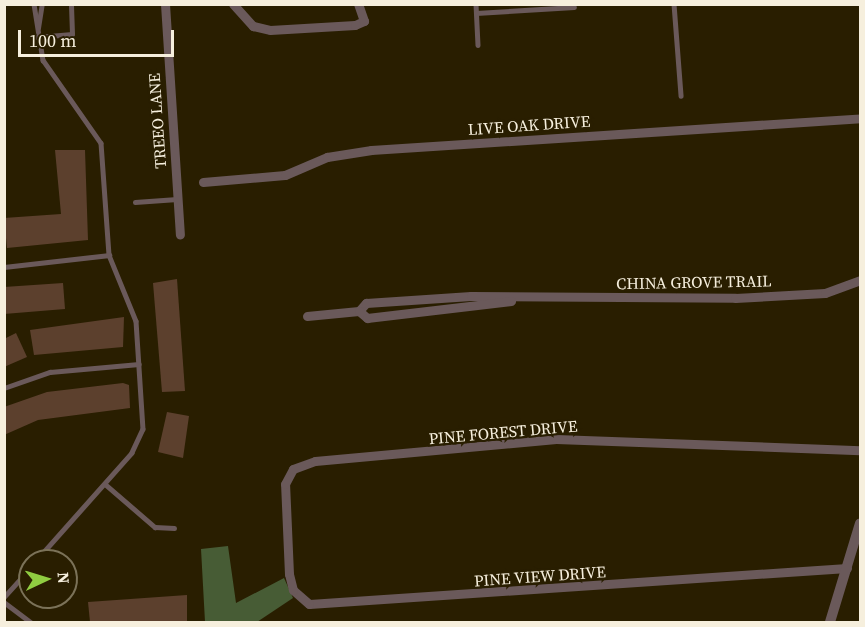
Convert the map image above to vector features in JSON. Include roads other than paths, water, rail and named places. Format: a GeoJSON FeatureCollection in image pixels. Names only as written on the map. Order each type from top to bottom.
{"type":"FeatureCollection","features":[{"type":"Feature","properties":{"kind":"street","name":"TREEO LANE"},"geometry":{"type":"LineString","coordinates":[[165,4],[180,235]]}},
{"type":"Feature","properties":{"kind":"street"},"geometry":{"type":"LineString","coordinates":[[233,4],[253,26],[270,30],[355,25],[364,21],[358,4]]}},
{"type":"Feature","properties":{"kind":"street","name":"LIVE OAK DRIVE"},"geometry":{"type":"LineString","coordinates":[[203,182],[285,175],[327,157],[371,150],[861,118]]}},
{"type":"Feature","properties":{"kind":"street","name":"CHINA GROVE TRAIL"},"geometry":{"type":"LineString","coordinates":[[359,311],[366,303],[471,296],[735,298],[825,292],[861,280]]}},
{"type":"Feature","properties":{"kind":"street","name":"CHINA GROVE TRAIL"},"geometry":{"type":"LineString","coordinates":[[307,316],[359,311],[379,317],[525,298]]}},
{"type":"Feature","properties":{"kind":"street","name":"PINE FOREST DRIVE"},"geometry":{"type":"LineString","coordinates":[[287,537],[285,484],[293,469],[315,461],[556,439],[861,450]]}},
{"type":"Feature","properties":{"kind":"street"},"geometry":{"type":"LineString","coordinates":[[830,622],[861,523]]}},
{"type":"Feature","properties":{"kind":"street","name":"PINE VIEW DRIVE"},"geometry":{"type":"LineString","coordinates":[[287,537],[293,590],[300,599],[318,605],[847,568]]}},
{"type":"Feature","properties":{"kind":"lane"},"geometry":{"type":"LineString","coordinates":[[34,4],[37,37],[53,78],[90,121],[101,143],[109,255],[132,303],[139,364],[141,438],[105,484],[47,549]]}},
{"type":"Feature","properties":{"kind":"lane"},"geometry":{"type":"LineString","coordinates":[[37,37],[42,4]]}},
{"type":"Feature","properties":{"kind":"lane"},"geometry":{"type":"LineString","coordinates":[[37,37],[72,34],[71,4]]}},
{"type":"Feature","properties":{"kind":"lane"},"geometry":{"type":"LineString","coordinates":[[476,4],[478,45]]}},
{"type":"Feature","properties":{"kind":"lane"},"geometry":{"type":"LineString","coordinates":[[674,4],[681,96]]}},
{"type":"Feature","properties":{"kind":"lane"},"geometry":{"type":"LineString","coordinates":[[476,13],[574,7]]}},
{"type":"Feature","properties":{"kind":"lane"},"geometry":{"type":"LineString","coordinates":[[135,202],[178,199]]}},
{"type":"Feature","properties":{"kind":"lane"},"geometry":{"type":"LineString","coordinates":[[4,267],[109,255]]}},
{"type":"Feature","properties":{"kind":"lane"},"geometry":{"type":"LineString","coordinates":[[4,388],[50,372],[139,364]]}},
{"type":"Feature","properties":{"kind":"lane"},"geometry":{"type":"LineString","coordinates":[[105,484],[155,527],[174,528]]}},
{"type":"Feature","properties":{"kind":"lane"},"geometry":{"type":"LineString","coordinates":[[4,597],[18,581]]}},
{"type":"Feature","properties":{"kind":"lane"},"geometry":{"type":"LineString","coordinates":[[4,602],[31,622]]}}]}
